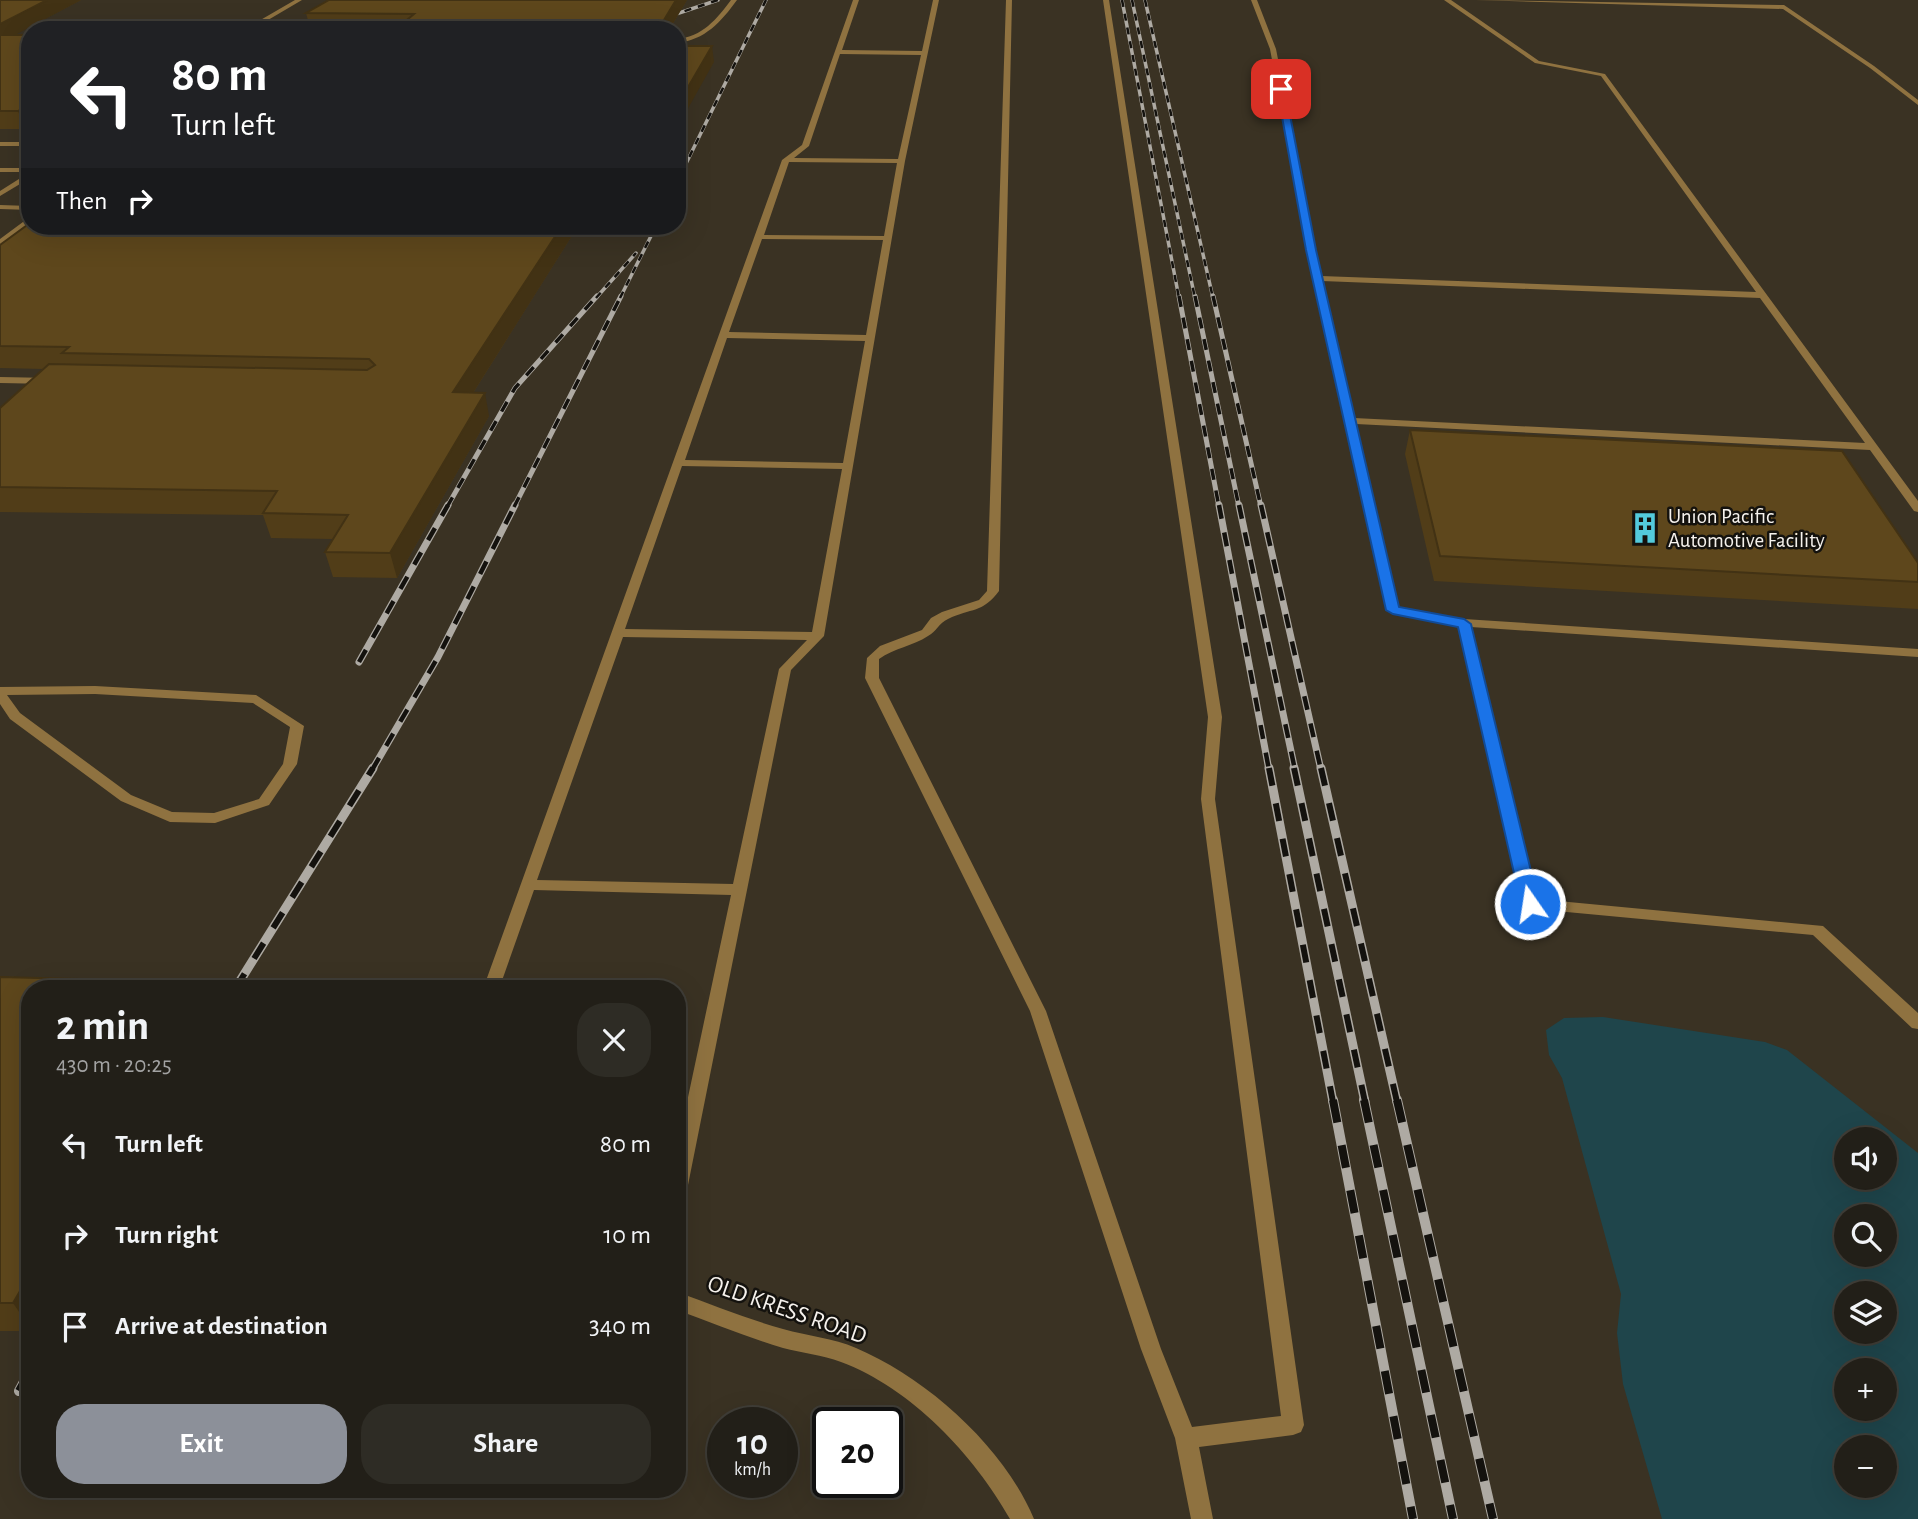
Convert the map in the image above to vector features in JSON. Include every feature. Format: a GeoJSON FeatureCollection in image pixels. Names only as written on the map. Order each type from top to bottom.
{"type":"FeatureCollection","features":[{"type":"Feature","properties":{"kind":"street"},"geometry":{"type":"LineString","coordinates":[[262,21],[299,0]]}},
{"type":"Feature","properties":{"kind":"street"},"geometry":{"type":"LineString","coordinates":[[686,41],[705,33],[734,0]]}},
{"type":"Feature","properties":{"kind":"street"},"geometry":{"type":"LineString","coordinates":[[494,980],[786,160],[805,146],[856,0]]}},
{"type":"Feature","properties":{"kind":"street"},"geometry":{"type":"LineString","coordinates":[[686,1151],[785,668],[818,636],[901,161],[936,0]]}},
{"type":"Feature","properties":{"kind":"street"},"geometry":{"type":"LineString","coordinates":[[1009,0],[993,592],[983,603],[935,621],[926,634],[885,649],[873,659],[872,678],[1038,1011],[1151,1349],[1186,1438],[1202,1519]]}},
{"type":"Feature","properties":{"kind":"street"},"geometry":{"type":"LineString","coordinates":[[1105,0],[1215,717],[1208,799],[1293,1425],[1186,1438]]}},
{"type":"Feature","properties":{"kind":"street"},"geometry":{"type":"LineString","coordinates":[[1254,0],[1273,49],[1318,278],[1393,610],[1464,624],[1918,653]]}},
{"type":"Feature","properties":{"kind":"street"},"geometry":{"type":"LineString","coordinates":[[1447,0],[1537,62],[1603,75],[1918,509]]}},
{"type":"Feature","properties":{"kind":"street"},"geometry":{"type":"LineString","coordinates":[[1478,0],[1784,7],[1918,103]]}},
{"type":"Feature","properties":{"kind":"street"},"geometry":{"type":"LineString","coordinates":[[838,52],[924,53]]}},
{"type":"Feature","properties":{"kind":"street"},"geometry":{"type":"LineString","coordinates":[[1906,93],[1918,93]]}},
{"type":"Feature","properties":{"kind":"street"},"geometry":{"type":"LineString","coordinates":[[0,144],[21,144]]}},
{"type":"Feature","properties":{"kind":"street"},"geometry":{"type":"LineString","coordinates":[[786,160],[901,161]]}},
{"type":"Feature","properties":{"kind":"street"},"geometry":{"type":"LineString","coordinates":[[0,170],[21,171]]}},
{"type":"Feature","properties":{"kind":"street"},"geometry":{"type":"LineString","coordinates":[[0,194],[21,179]]}},
{"type":"Feature","properties":{"kind":"street"},"geometry":{"type":"LineString","coordinates":[[0,207],[21,208]]}},
{"type":"Feature","properties":{"kind":"street"},"geometry":{"type":"LineString","coordinates":[[0,243],[21,228]]}},
{"type":"Feature","properties":{"kind":"street"},"geometry":{"type":"LineString","coordinates":[[758,237],[887,238]]}},
{"type":"Feature","properties":{"kind":"street"},"geometry":{"type":"LineString","coordinates":[[1318,278],[1763,295]]}},
{"type":"Feature","properties":{"kind":"street"},"geometry":{"type":"LineString","coordinates":[[724,335],[870,338]]}},
{"type":"Feature","properties":{"kind":"street"},"geometry":{"type":"LineString","coordinates":[[0,380],[69,381]]}},
{"type":"Feature","properties":{"kind":"street"},"geometry":{"type":"LineString","coordinates":[[1350,421],[1873,447]]}},
{"type":"Feature","properties":{"kind":"street"},"geometry":{"type":"LineString","coordinates":[[678,463],[848,466]]}},
{"type":"Feature","properties":{"kind":"street"},"geometry":{"type":"LineString","coordinates":[[1464,624],[1530,904],[1817,930],[1918,1023]]}},
{"type":"Feature","properties":{"kind":"street"},"geometry":{"type":"LineString","coordinates":[[617,633],[818,636]]}},
{"type":"Feature","properties":{"kind":"street"},"geometry":{"type":"LineString","coordinates":[[95,690],[256,699],[297,726],[290,764],[264,802],[215,818],[170,817],[126,798],[15,716],[0,693],[95,690]]}},
{"type":"Feature","properties":{"kind":"street"},"geometry":{"type":"LineString","coordinates":[[528,886],[740,890]]}},
{"type":"Feature","properties":{"kind":"street","name":"OLD KRESS ROAD"},"geometry":{"type":"LineString","coordinates":[[686,1304],[780,1338],[849,1355],[896,1380],[944,1415],[983,1454],[1023,1519]]}},
{"type":"Feature","properties":{"kind":"shaded area"},"geometry":{"type":"Polygon","coordinates":[[[0,0],[1918,0],[1918,1519],[0,1519],[0,0]]]}},
{"type":"Feature","properties":{"kind":"water"},"geometry":{"type":"Polygon","coordinates":[[[1603,1017],[1765,1042],[1787,1050],[1885,1127],[1834,1127],[1834,1190],[1897,1190],[1897,1136],[1918,1153],[1918,1519],[1662,1519],[1623,1384],[1617,1333],[1621,1294],[1562,1078],[1549,1055],[1546,1030],[1564,1018],[1603,1017]]]}},
{"type":"Feature","properties":{"kind":"building"},"geometry":{"type":"Polygon","coordinates":[[[0,0],[47,0],[0,24],[0,0]]]}},
{"type":"Feature","properties":{"kind":"building"},"geometry":{"type":"Polygon","coordinates":[[[329,0],[676,0],[663,21],[406,21],[414,14],[306,13],[329,0]]]}},
{"type":"Feature","properties":{"kind":"building"},"geometry":{"type":"Polygon","coordinates":[[[0,35],[21,35],[21,109],[0,111],[0,35]]]}},
{"type":"Feature","properties":{"kind":"building"},"geometry":{"type":"Polygon","coordinates":[[[686,46],[712,46],[686,91],[686,46]]]}},
{"type":"Feature","properties":{"kind":"building"},"geometry":{"type":"Polygon","coordinates":[[[21,230],[21,235],[556,235],[453,392],[485,393],[390,553],[325,552],[348,515],[263,513],[277,491],[0,487],[0,408],[49,364],[367,370],[375,365],[369,359],[62,353],[69,347],[0,346],[0,245],[21,230]]]}},
{"type":"Feature","properties":{"kind":"building","name":"Union Pacific Automotive Facility"},"geometry":{"type":"Polygon","coordinates":[[[1410,430],[1842,451],[1918,563],[1918,582],[1440,556],[1410,430]]]}},
{"type":"Feature","properties":{"kind":"building"},"geometry":{"type":"Polygon","coordinates":[[[0,977],[117,980],[21,980],[21,1289],[13,1303],[0,1303],[0,977]]]}},
{"type":"Feature","properties":{"kind":"railway"},"geometry":{"type":"LineString","coordinates":[[658,20],[718,0]]}},
{"type":"Feature","properties":{"kind":"railway"},"geometry":{"type":"LineString","coordinates":[[686,164],[766,0]]}},
{"type":"Feature","properties":{"kind":"railway"},"geometry":{"type":"LineString","coordinates":[[1122,0],[1179,298]]}},
{"type":"Feature","properties":{"kind":"railway"},"geometry":{"type":"LineString","coordinates":[[1132,0],[1195,298]]}},
{"type":"Feature","properties":{"kind":"railway"},"geometry":{"type":"LineString","coordinates":[[1145,0],[1213,298]]}},
{"type":"Feature","properties":{"kind":"railway"},"geometry":{"type":"LineString","coordinates":[[621,296],[652,235]]}},
{"type":"Feature","properties":{"kind":"railway"},"geometry":{"type":"LineString","coordinates":[[596,298],[636,253]]}},
{"type":"Feature","properties":{"kind":"railway"},"geometry":{"type":"LineString","coordinates":[[447,507],[515,388],[597,296]]}},
{"type":"Feature","properties":{"kind":"railway"},"geometry":{"type":"LineString","coordinates":[[514,507],[621,296]]}},
{"type":"Feature","properties":{"kind":"railway"},"geometry":{"type":"LineString","coordinates":[[1179,296],[1219,507]]}},
{"type":"Feature","properties":{"kind":"railway"},"geometry":{"type":"LineString","coordinates":[[1195,296],[1239,507]]}},
{"type":"Feature","properties":{"kind":"railway"},"geometry":{"type":"LineString","coordinates":[[1213,296],[1261,507]]}},
{"type":"Feature","properties":{"kind":"railway"},"geometry":{"type":"LineString","coordinates":[[359,662],[448,505]]}},
{"type":"Feature","properties":{"kind":"railway"},"geometry":{"type":"LineString","coordinates":[[372,770],[438,657],[515,505]]}},
{"type":"Feature","properties":{"kind":"railway"},"geometry":{"type":"LineString","coordinates":[[1219,505],[1269,770]]}},
{"type":"Feature","properties":{"kind":"railway"},"geometry":{"type":"LineString","coordinates":[[1239,505],[1295,770]]}},
{"type":"Feature","properties":{"kind":"railway"},"geometry":{"type":"LineString","coordinates":[[1261,505],[1321,770]]}},
{"type":"Feature","properties":{"kind":"railway"},"geometry":{"type":"LineString","coordinates":[[241,980],[373,768]]}},
{"type":"Feature","properties":{"kind":"railway"},"geometry":{"type":"LineString","coordinates":[[1269,768],[1333,1102]]}},
{"type":"Feature","properties":{"kind":"railway"},"geometry":{"type":"LineString","coordinates":[[1294,768],[1365,1102]]}},
{"type":"Feature","properties":{"kind":"railway"},"geometry":{"type":"LineString","coordinates":[[1321,768],[1397,1102]]}},
{"type":"Feature","properties":{"kind":"railway"},"geometry":{"type":"LineString","coordinates":[[1333,1100],[1413,1519]]}},
{"type":"Feature","properties":{"kind":"railway"},"geometry":{"type":"LineString","coordinates":[[1364,1100],[1453,1519]]}},
{"type":"Feature","properties":{"kind":"railway"},"geometry":{"type":"LineString","coordinates":[[1397,1100],[1493,1519]]}},
{"type":"Feature","properties":{"kind":"railway"},"geometry":{"type":"LineString","coordinates":[[19,1391],[21,1387]]}},
{"type":"Feature","properties":{"kind":"place","name":"Union Pacific Automotive Facility"},"geometry":{"type":"Point","coordinates":[1645,528]}},
{"type":"Feature","properties":{"kind":"route"},"geometry":{"type":"LineString","coordinates":[[1281,89],[1311,250],[1393,610],[1464,624],[1530,904]]}}]}
